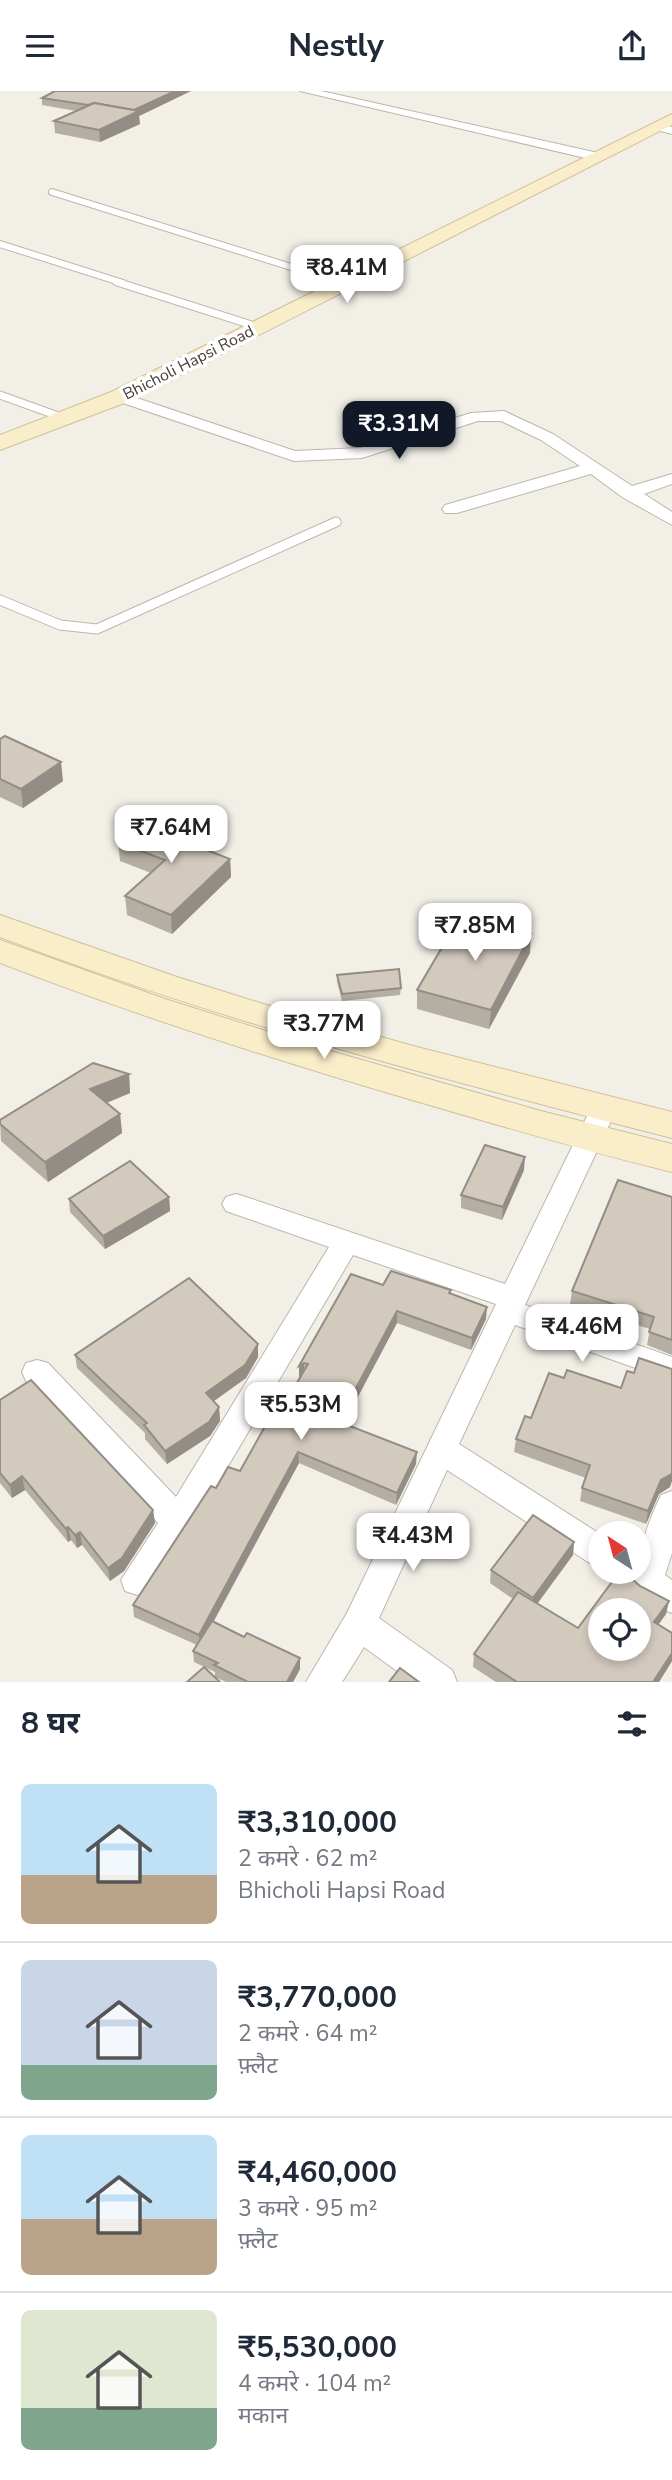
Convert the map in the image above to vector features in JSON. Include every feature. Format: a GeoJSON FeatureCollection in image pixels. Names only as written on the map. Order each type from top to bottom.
{"type":"FeatureCollection","features":[{"type":"Feature","properties":{"kind":"street"},"geometry":{"type":"LineString","coordinates":[[306,91],[598,157]]}},
{"type":"Feature","properties":{"kind":"street","name":"Bhicholi Hapsi Road"},"geometry":{"type":"LineString","coordinates":[[0,443],[61,417],[119,397],[598,157],[667,126]]}},
{"type":"Feature","properties":{"kind":"street"},"geometry":{"type":"LineString","coordinates":[[119,397],[294,456],[362,453],[477,416],[505,416],[547,437],[672,520]]}},
{"type":"Feature","properties":{"kind":"street"},"geometry":{"type":"LineString","coordinates":[[451,509],[592,468]]}},
{"type":"Feature","properties":{"kind":"street"},"geometry":{"type":"LineString","coordinates":[[628,493],[672,479]]}},
{"type":"Feature","properties":{"kind":"street"},"geometry":{"type":"LineString","coordinates":[[0,925],[197,996],[461,1072],[672,1125]]}},
{"type":"Feature","properties":{"kind":"street"},"geometry":{"type":"LineString","coordinates":[[0,951],[75,980],[281,1049],[589,1139],[672,1158]]}},
{"type":"Feature","properties":{"kind":"street"},"geometry":{"type":"LineString","coordinates":[[323,1682],[359,1624],[604,1108]]}},
{"type":"Feature","properties":{"kind":"street"},"geometry":{"type":"LineString","coordinates":[[236,1204],[347,1241],[672,1369]]}},
{"type":"Feature","properties":{"kind":"street"},"geometry":{"type":"LineString","coordinates":[[137,1580],[178,1522],[347,1241]]}},
{"type":"Feature","properties":{"kind":"street"},"geometry":{"type":"LineString","coordinates":[[37,1372],[178,1522]]}},
{"type":"Feature","properties":{"kind":"street"},"geometry":{"type":"LineString","coordinates":[[441,1449],[588,1544]]}},
{"type":"Feature","properties":{"kind":"street"},"geometry":{"type":"LineString","coordinates":[[651,1577],[672,1505]]}},
{"type":"Feature","properties":{"kind":"street"},"geometry":{"type":"LineString","coordinates":[[359,1624],[440,1682]]}},
{"type":"Feature","properties":{"kind":"lane"},"geometry":{"type":"LineString","coordinates":[[52,192],[344,284]]}},
{"type":"Feature","properties":{"kind":"lane"},"geometry":{"type":"LineString","coordinates":[[0,244],[258,327]]}},
{"type":"Feature","properties":{"kind":"lane"},"geometry":{"type":"LineString","coordinates":[[0,395],[61,417]]}},
{"type":"Feature","properties":{"kind":"lane"},"geometry":{"type":"LineString","coordinates":[[0,600],[67,627],[84,630],[97,628],[337,522]]}},
{"type":"Feature","properties":{"kind":"building"},"geometry":{"type":"Polygon","coordinates":[[[55,91],[175,91],[134,110],[42,98],[55,91]]]}},
{"type":"Feature","properties":{"kind":"building"},"geometry":{"type":"Polygon","coordinates":[[[94,103],[139,111],[99,130],[54,121],[94,103]]]}},
{"type":"Feature","properties":{"kind":"building"},"geometry":{"type":"Polygon","coordinates":[[[5,736],[61,762],[21,789],[0,779],[0,739],[5,736]]]}},
{"type":"Feature","properties":{"kind":"building"},"geometry":{"type":"Polygon","coordinates":[[[150,815],[191,830],[181,840],[230,859],[171,915],[125,896],[165,860],[118,842],[150,815]]]}},
{"type":"Feature","properties":{"kind":"building"},"geometry":{"type":"Polygon","coordinates":[[[461,915],[531,934],[491,1010],[417,990],[461,915]]]}},
{"type":"Feature","properties":{"kind":"building"},"geometry":{"type":"Polygon","coordinates":[[[399,969],[401,988],[342,994],[337,975],[399,969]]]}},
{"type":"Feature","properties":{"kind":"building"},"geometry":{"type":"Polygon","coordinates":[[[93,1063],[129,1074],[90,1089],[120,1114],[45,1162],[0,1124],[0,1120],[93,1063]]]}},
{"type":"Feature","properties":{"kind":"building"},"geometry":{"type":"Polygon","coordinates":[[[485,1145],[525,1157],[503,1207],[461,1195],[485,1145]]]}},
{"type":"Feature","properties":{"kind":"building"},"geometry":{"type":"Polygon","coordinates":[[[130,1161],[169,1197],[103,1236],[69,1199],[130,1161]]]}},
{"type":"Feature","properties":{"kind":"building"},"geometry":{"type":"Polygon","coordinates":[[[618,1180],[672,1197],[672,1340],[649,1332],[654,1317],[572,1291],[618,1180]]]}},
{"type":"Feature","properties":{"kind":"building"},"geometry":{"type":"Polygon","coordinates":[[[391,1271],[451,1290],[449,1293],[487,1307],[472,1338],[397,1311],[349,1401],[353,1403],[342,1423],[417,1452],[397,1493],[298,1452],[199,1635],[133,1605],[211,1486],[216,1488],[228,1467],[240,1471],[281,1398],[287,1400],[308,1364],[299,1366],[351,1274],[383,1285],[391,1271]]]}},
{"type":"Feature","properties":{"kind":"building"},"geometry":{"type":"Polygon","coordinates":[[[189,1278],[258,1344],[245,1365],[206,1393],[219,1407],[209,1422],[165,1451],[144,1425],[147,1423],[75,1355],[189,1278]]]}},
{"type":"Feature","properties":{"kind":"building"},"geometry":{"type":"Polygon","coordinates":[[[639,1358],[672,1369],[672,1474],[661,1480],[648,1511],[582,1488],[590,1465],[516,1439],[525,1416],[531,1418],[549,1373],[564,1378],[567,1370],[621,1388],[627,1371],[634,1373],[639,1358]]]}},
{"type":"Feature","properties":{"kind":"building"},"geometry":{"type":"Polygon","coordinates":[[[31,1380],[153,1510],[122,1558],[108,1568],[80,1532],[75,1535],[68,1527],[66,1529],[22,1476],[10,1485],[0,1473],[0,1400],[31,1380]]]}},
{"type":"Feature","properties":{"kind":"building"},"geometry":{"type":"Polygon","coordinates":[[[533,1515],[574,1542],[533,1598],[491,1570],[533,1515]]]}},
{"type":"Feature","properties":{"kind":"building"},"geometry":{"type":"Polygon","coordinates":[[[610,1584],[638,1584],[669,1601],[654,1622],[672,1633],[672,1653],[653,1682],[517,1682],[474,1654],[518,1592],[578,1628],[588,1614],[588,1661],[651,1661],[651,1598],[600,1598],[610,1584]]]}},
{"type":"Feature","properties":{"kind":"building"},"geometry":{"type":"Polygon","coordinates":[[[212,1621],[244,1637],[247,1633],[300,1658],[287,1682],[248,1682],[193,1651],[212,1621]]]}},
{"type":"Feature","properties":{"kind":"building"},"geometry":{"type":"Polygon","coordinates":[[[204,1667],[220,1682],[187,1682],[204,1667]]]}},
{"type":"Feature","properties":{"kind":"building"},"geometry":{"type":"Polygon","coordinates":[[[400,1668],[419,1682],[389,1682],[400,1668]]]}}]}
